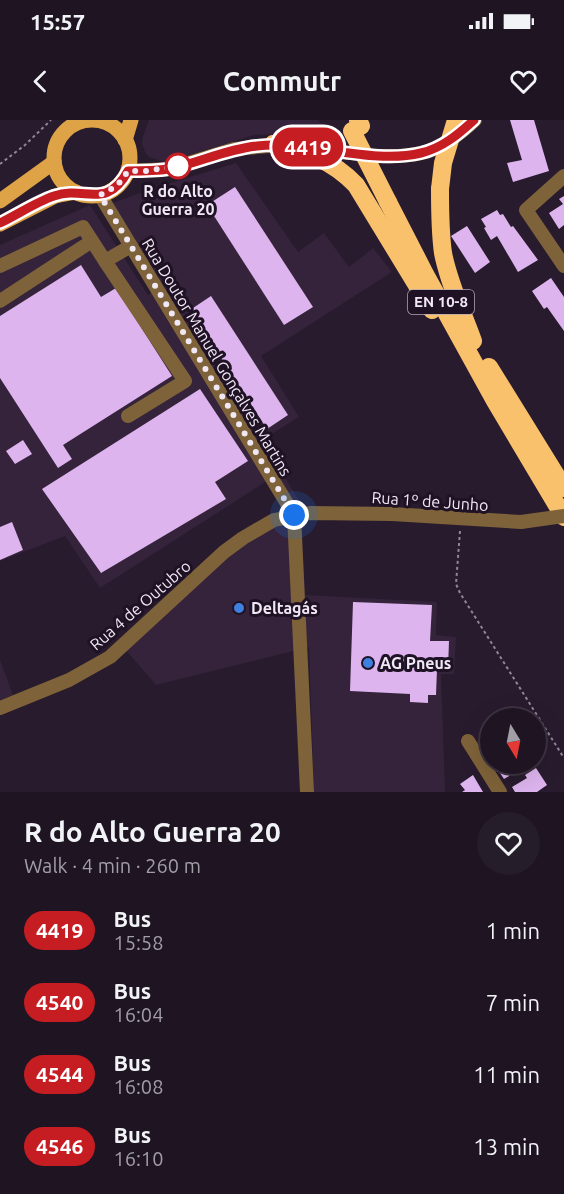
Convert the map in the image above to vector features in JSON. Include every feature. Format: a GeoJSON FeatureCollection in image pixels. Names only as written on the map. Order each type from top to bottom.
{"type":"FeatureCollection","features":[{"type":"Feature","properties":{"kind":"highway"},"geometry":{"type":"LineString","coordinates":[[456,120],[443,163],[440,223],[444,255],[473,342]]}},
{"type":"Feature","properties":{"kind":"highway","name":"EN 10-8"},"geometry":{"type":"LineString","coordinates":[[354,124],[473,342],[564,488]]}},
{"type":"Feature","properties":{"kind":"highway"},"geometry":{"type":"LineString","coordinates":[[273,144],[320,157],[343,172],[356,185],[478,383],[495,401]]}},
{"type":"Feature","properties":{"kind":"highway","name":"EN 10-8"},"geometry":{"type":"LineString","coordinates":[[393,199],[425,274],[495,401],[564,516]]}},
{"type":"Feature","properties":{"kind":"main road"},"geometry":{"type":"LineString","coordinates":[[125,140],[131,120]]}},
{"type":"Feature","properties":{"kind":"main road"},"geometry":{"type":"LineString","coordinates":[[84,121],[104,121],[117,130],[125,140],[130,155],[128,171],[117,186],[100,195],[84,195],[69,188],[59,177],[54,162],[58,140],[74,125],[84,121]]}},
{"type":"Feature","properties":{"kind":"main road"},"geometry":{"type":"LineString","coordinates":[[0,201],[54,162]]}},
{"type":"Feature","properties":{"kind":"main road"},"geometry":{"type":"LineString","coordinates":[[0,224],[54,196],[76,192]]}},
{"type":"Feature","properties":{"kind":"street"},"geometry":{"type":"LineString","coordinates":[[128,171],[170,169],[231,150],[273,144],[386,156],[407,156],[436,148],[451,140],[474,120]]}},
{"type":"Feature","properties":{"kind":"street"},"geometry":{"type":"LineString","coordinates":[[564,176],[526,210],[564,266]]}},
{"type":"Feature","properties":{"kind":"street","name":"Rua Doutor Manuel Gonçalves Martins"},"geometry":{"type":"LineString","coordinates":[[100,195],[294,515],[307,792]]}},
{"type":"Feature","properties":{"kind":"street"},"geometry":{"type":"LineString","coordinates":[[0,266],[83,227],[185,381],[128,416]]}},
{"type":"Feature","properties":{"kind":"street"},"geometry":{"type":"LineString","coordinates":[[0,301],[92,241]]}},
{"type":"Feature","properties":{"kind":"street"},"geometry":{"type":"LineString","coordinates":[[105,261],[131,246]]}},
{"type":"Feature","properties":{"kind":"street","name":"Rua 1º de Junho"},"geometry":{"type":"LineString","coordinates":[[294,515],[310,513],[381,514],[521,522],[564,516]]}},
{"type":"Feature","properties":{"kind":"street","name":"Rua 4 de Outubro"},"geometry":{"type":"LineString","coordinates":[[0,708],[69,680],[110,657],[243,538],[274,520],[294,515]]}},
{"type":"Feature","properties":{"kind":"street"},"geometry":{"type":"LineString","coordinates":[[468,741],[500,792]]}},
{"type":"Feature","properties":{"kind":"path"},"geometry":{"type":"LineString","coordinates":[[0,164],[25,145],[51,120]]}},
{"type":"Feature","properties":{"kind":"path"},"geometry":{"type":"LineString","coordinates":[[460,519],[456,584],[564,758]]}},
{"type":"Feature","properties":{"kind":"shaded area"},"geometry":{"type":"Polygon","coordinates":[[[149,120],[318,120],[338,143],[291,134],[254,135],[165,162],[149,157],[145,152],[142,144],[143,136],[149,120]]]}},
{"type":"Feature","properties":{"kind":"shaded area"},"geometry":{"type":"Polygon","coordinates":[[[236,163],[298,252],[324,233],[349,267],[373,248],[392,272],[261,356],[299,417],[262,440],[300,502],[305,595],[437,602],[436,635],[456,637],[454,674],[441,674],[445,792],[314,792],[309,647],[156,685],[124,648],[278,512],[281,504],[267,481],[100,588],[65,536],[0,561],[0,245],[90,205],[148,295],[160,286],[113,203],[236,163]]]}},
{"type":"Feature","properties":{"kind":"shaded area"},"geometry":{"type":"Polygon","coordinates":[[[0,660],[13,695],[0,700],[0,660]]]}},
{"type":"Feature","properties":{"kind":"building"},"geometry":{"type":"Polygon","coordinates":[[[510,120],[534,120],[549,171],[513,182],[507,163],[522,160],[510,120]]]}},
{"type":"Feature","properties":{"kind":"building"},"geometry":{"type":"Polygon","coordinates":[[[235,187],[313,307],[284,325],[207,205],[235,187]]]}},
{"type":"Feature","properties":{"kind":"building"},"geometry":{"type":"Polygon","coordinates":[[[564,196],[564,225],[559,229],[549,213],[563,204],[559,199],[564,196]]]}},
{"type":"Feature","properties":{"kind":"building"},"geometry":{"type":"Polygon","coordinates":[[[497,210],[500,215],[503,214],[511,227],[513,226],[538,260],[518,272],[497,236],[491,240],[484,228],[486,227],[481,219],[497,210]]]}},
{"type":"Feature","properties":{"kind":"building"},"geometry":{"type":"Polygon","coordinates":[[[467,226],[490,262],[475,273],[451,236],[467,226]]]}},
{"type":"Feature","properties":{"kind":"building"},"geometry":{"type":"Polygon","coordinates":[[[81,265],[101,297],[116,288],[172,376],[63,445],[72,459],[58,468],[0,378],[0,316],[81,265]]]}},
{"type":"Feature","properties":{"kind":"building"},"geometry":{"type":"Polygon","coordinates":[[[551,278],[564,297],[564,331],[547,307],[544,309],[532,291],[551,278]]]}},
{"type":"Feature","properties":{"kind":"building"},"geometry":{"type":"Polygon","coordinates":[[[211,296],[288,415],[267,429],[190,310],[211,296]]]}},
{"type":"Feature","properties":{"kind":"building"},"geometry":{"type":"Polygon","coordinates":[[[200,389],[248,461],[215,482],[226,499],[101,573],[42,489],[200,389]]]}},
{"type":"Feature","properties":{"kind":"building"},"geometry":{"type":"Polygon","coordinates":[[[23,440],[32,454],[15,464],[6,451],[23,440]]]}},
{"type":"Feature","properties":{"kind":"building"},"geometry":{"type":"Polygon","coordinates":[[[12,522],[23,550],[0,560],[0,527],[12,522]]]}},
{"type":"Feature","properties":{"kind":"building"},"geometry":{"type":"Polygon","coordinates":[[[353,602],[432,605],[430,641],[449,641],[448,669],[437,669],[436,695],[428,695],[428,703],[410,702],[410,694],[350,691],[353,602]]]}},
{"type":"Feature","properties":{"kind":"building"},"geometry":{"type":"Polygon","coordinates":[[[501,774],[512,774],[504,779],[501,774]]]}},
{"type":"Feature","properties":{"kind":"building"},"geometry":{"type":"Polygon","coordinates":[[[540,774],[547,785],[537,792],[515,792],[512,787],[527,778],[525,775],[540,774]]]}},
{"type":"Feature","properties":{"kind":"building"},"geometry":{"type":"Polygon","coordinates":[[[473,775],[483,792],[462,792],[465,790],[460,784],[473,775]]]}},
{"type":"Feature","properties":{"kind":"bus line","name":"4419"},"geometry":{"type":"LineString","coordinates":[[0,223],[54,196],[76,192],[84,195],[100,195],[109,192],[117,186],[128,171],[170,169],[231,150],[273,144],[386,156],[407,156],[436,148],[451,140],[474,120]]}},
{"type":"Feature","properties":{"kind":"place","name":"R do Alto Guerra 20"},"geometry":{"type":"Point","coordinates":[178,166]}},
{"type":"Feature","properties":{"kind":"place","name":"Deltagás"},"geometry":{"type":"Point","coordinates":[239,608]}},
{"type":"Feature","properties":{"kind":"place","name":"AG Pneus"},"geometry":{"type":"Point","coordinates":[368,663]}},
{"type":"Feature","properties":{"kind":"route"},"geometry":{"type":"LineString","coordinates":[[178,166],[170,169],[128,171],[117,186],[100,195],[294,515]]}}]}
